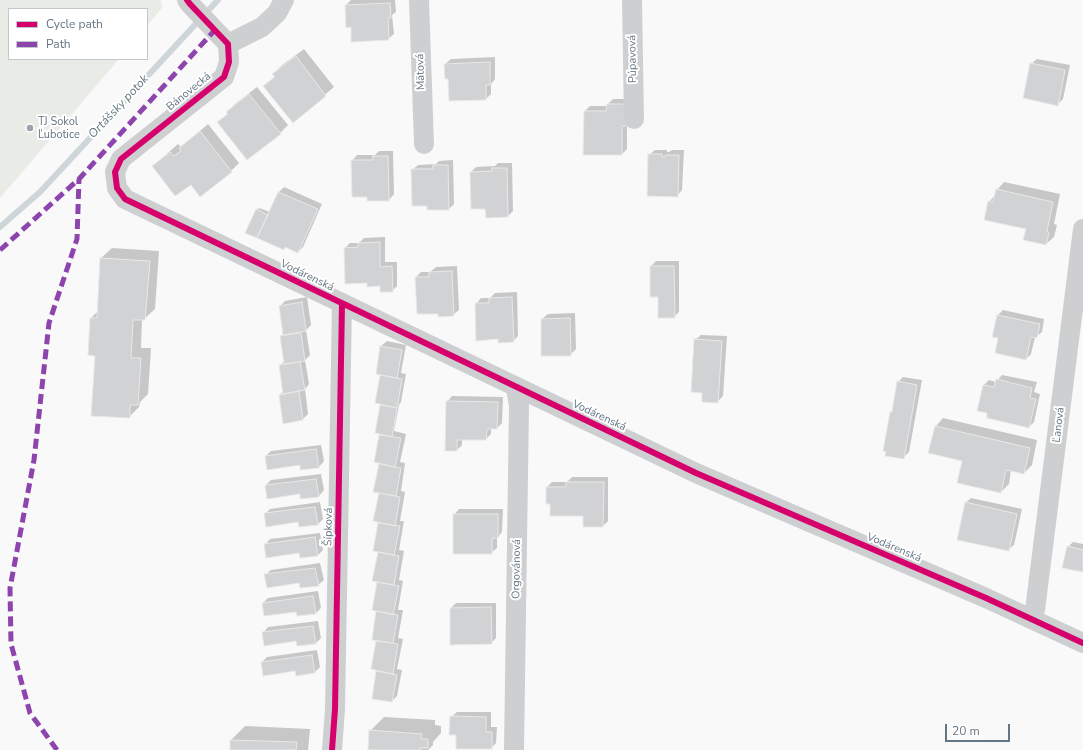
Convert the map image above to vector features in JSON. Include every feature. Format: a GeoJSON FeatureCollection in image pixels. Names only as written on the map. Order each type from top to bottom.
{"type":"FeatureCollection","features":[{"type":"Feature","properties":{"kind":"street"},"geometry":{"type":"LineString","coordinates":[[188,2],[221,37],[262,27],[277,13],[284,0]]}},
{"type":"Feature","properties":{"kind":"street","name":"Mätová"},"geometry":{"type":"LineString","coordinates":[[419,0],[424,144]]}},
{"type":"Feature","properties":{"kind":"street","name":"Púpavová"},"geometry":{"type":"LineString","coordinates":[[632,0],[634,118]]}},
{"type":"Feature","properties":{"kind":"street","name":"Bánovecká"},"geometry":{"type":"LineString","coordinates":[[117,188],[116,172],[121,159],[224,77],[229,62],[221,37]]}},
{"type":"Feature","properties":{"kind":"street","name":"Vodárenská"},"geometry":{"type":"LineString","coordinates":[[117,188],[125,199],[516,388],[696,473],[986,598],[1083,643]]}},
{"type":"Feature","properties":{"kind":"street","name":"Ľanová"},"geometry":{"type":"LineString","coordinates":[[1027,618],[1035,610],[1083,229]]}},
{"type":"Feature","properties":{"kind":"street","name":"Šípková"},"geometry":{"type":"LineString","coordinates":[[332,750],[335,709],[342,304]]}},
{"type":"Feature","properties":{"kind":"street","name":"Orgovánová"},"geometry":{"type":"LineString","coordinates":[[514,750],[518,406],[516,388]]}},
{"type":"Feature","properties":{"kind":"shaded area","name":"TJ Sokol Ľubotice"},"geometry":{"type":"Polygon","coordinates":[[[0,0],[161,0],[162,8],[148,25],[148,8],[8,8],[8,60],[118,60],[0,198],[0,0]]]}},
{"type":"Feature","properties":{"kind":"building"},"geometry":{"type":"Polygon","coordinates":[[[390,3],[391,18],[388,18],[389,40],[351,42],[351,27],[346,28],[345,5],[390,3]]]}},
{"type":"Feature","properties":{"kind":"building"},"geometry":{"type":"Polygon","coordinates":[[[296,56],[326,96],[293,123],[263,86],[275,77],[272,74],[296,56]]]}},
{"type":"Feature","properties":{"kind":"building"},"geometry":{"type":"Polygon","coordinates":[[[490,62],[490,85],[486,85],[486,100],[449,101],[448,79],[445,79],[444,64],[490,62]]]}},
{"type":"Feature","properties":{"kind":"building"},"geometry":{"type":"Polygon","coordinates":[[[1030,63],[1065,70],[1058,106],[1023,98],[1030,63]]]}},
{"type":"Feature","properties":{"kind":"building"},"geometry":{"type":"Polygon","coordinates":[[[249,94],[281,134],[247,160],[217,122],[228,114],[226,112],[249,94]]]}},
{"type":"Feature","properties":{"kind":"building"},"geometry":{"type":"Polygon","coordinates":[[[607,104],[626,104],[626,126],[622,126],[622,155],[583,155],[584,111],[606,111],[607,104]]]}},
{"type":"Feature","properties":{"kind":"building"},"geometry":{"type":"Polygon","coordinates":[[[200,131],[232,172],[200,197],[191,185],[175,196],[152,166],[170,152],[174,156],[181,151],[179,148],[200,131]]]}},
{"type":"Feature","properties":{"kind":"building"},"geometry":{"type":"Polygon","coordinates":[[[648,154],[662,154],[662,157],[665,157],[666,155],[679,155],[678,197],[647,196],[648,154]]]}},
{"type":"Feature","properties":{"kind":"building"},"geometry":{"type":"Polygon","coordinates":[[[373,156],[388,156],[389,201],[367,201],[367,197],[352,197],[351,160],[373,160],[373,156]]]}},
{"type":"Feature","properties":{"kind":"building"},"geometry":{"type":"Polygon","coordinates":[[[433,165],[448,165],[449,210],[427,210],[427,206],[412,206],[411,169],[433,169],[433,165]]]}},
{"type":"Feature","properties":{"kind":"building"},"geometry":{"type":"Polygon","coordinates":[[[492,168],[507,168],[508,217],[486,218],[485,209],[471,209],[470,172],[492,171],[492,168]]]}},
{"type":"Feature","properties":{"kind":"building"},"geometry":{"type":"Polygon","coordinates":[[[996,189],[1053,202],[1047,231],[1049,233],[1046,245],[1023,240],[1026,229],[984,220],[988,201],[993,202],[996,189]]]}},
{"type":"Feature","properties":{"kind":"building"},"geometry":{"type":"Polygon","coordinates":[[[278,192],[318,209],[298,253],[285,247],[284,250],[257,238],[278,192]]]}},
{"type":"Feature","properties":{"kind":"building"},"geometry":{"type":"Polygon","coordinates":[[[256,209],[268,215],[257,238],[245,233],[256,209]]]}},
{"type":"Feature","properties":{"kind":"building"},"geometry":{"type":"Polygon","coordinates":[[[380,242],[380,267],[392,266],[393,292],[380,292],[380,286],[367,287],[367,283],[345,284],[344,248],[358,247],[358,243],[380,242]]]}},
{"type":"Feature","properties":{"kind":"building"},"geometry":{"type":"Polygon","coordinates":[[[100,258],[150,261],[145,320],[133,320],[131,358],[141,358],[138,405],[130,405],[130,418],[91,416],[95,356],[88,355],[90,318],[97,318],[100,258]]]}},
{"type":"Feature","properties":{"kind":"building"},"geometry":{"type":"Polygon","coordinates":[[[650,266],[674,266],[675,318],[658,318],[658,297],[650,297],[650,266]]]}},
{"type":"Feature","properties":{"kind":"building"},"geometry":{"type":"Polygon","coordinates":[[[452,271],[454,316],[438,317],[438,314],[417,314],[415,277],[429,277],[429,272],[452,271]]]}},
{"type":"Feature","properties":{"kind":"building"},"geometry":{"type":"Polygon","coordinates":[[[512,297],[514,342],[498,343],[498,339],[476,341],[475,303],[489,303],[489,298],[512,297]]]}},
{"type":"Feature","properties":{"kind":"building"},"geometry":{"type":"Polygon","coordinates":[[[302,302],[306,331],[283,335],[279,306],[302,302]]]}},
{"type":"Feature","properties":{"kind":"building"},"geometry":{"type":"Polygon","coordinates":[[[997,315],[1040,324],[1037,338],[1031,337],[1026,360],[995,353],[998,338],[992,337],[997,315]]]}},
{"type":"Feature","properties":{"kind":"building"},"geometry":{"type":"Polygon","coordinates":[[[570,318],[571,356],[541,356],[541,319],[570,318]]]}},
{"type":"Feature","properties":{"kind":"building"},"geometry":{"type":"Polygon","coordinates":[[[301,333],[305,361],[284,364],[280,336],[301,333]]]}},
{"type":"Feature","properties":{"kind":"building"},"geometry":{"type":"Polygon","coordinates":[[[694,339],[722,341],[718,403],[702,402],[702,393],[691,392],[694,339]]]}},
{"type":"Feature","properties":{"kind":"building"},"geometry":{"type":"Polygon","coordinates":[[[380,346],[402,350],[397,378],[376,374],[380,346]]]}},
{"type":"Feature","properties":{"kind":"building"},"geometry":{"type":"Polygon","coordinates":[[[300,362],[305,390],[283,394],[279,365],[300,362]]]}},
{"type":"Feature","properties":{"kind":"building"},"geometry":{"type":"Polygon","coordinates":[[[380,375],[402,379],[397,408],[375,403],[380,375]]]}},
{"type":"Feature","properties":{"kind":"building"},"geometry":{"type":"Polygon","coordinates":[[[996,379],[1032,388],[1030,398],[1036,399],[1029,428],[987,418],[987,413],[977,411],[983,385],[994,387],[996,379]]]}},
{"type":"Feature","properties":{"kind":"building"},"geometry":{"type":"Polygon","coordinates":[[[897,381],[917,385],[904,459],[885,456],[886,452],[883,451],[897,381]]]}},
{"type":"Feature","properties":{"kind":"building"},"geometry":{"type":"Polygon","coordinates":[[[299,391],[303,420],[283,424],[279,395],[299,391]]]}},
{"type":"Feature","properties":{"kind":"building"},"geometry":{"type":"Polygon","coordinates":[[[446,401],[498,402],[497,429],[487,429],[486,440],[457,440],[457,451],[445,451],[446,401]]]}},
{"type":"Feature","properties":{"kind":"building"},"geometry":{"type":"Polygon","coordinates":[[[380,405],[397,408],[392,437],[375,433],[380,405]]]}},
{"type":"Feature","properties":{"kind":"building"},"geometry":{"type":"Polygon","coordinates":[[[935,426],[1030,448],[1024,474],[1006,470],[1001,493],[957,483],[962,461],[928,453],[935,426]]]}},
{"type":"Feature","properties":{"kind":"building"},"geometry":{"type":"Polygon","coordinates":[[[379,435],[401,438],[395,467],[374,462],[379,435]]]}},
{"type":"Feature","properties":{"kind":"building"},"geometry":{"type":"Polygon","coordinates":[[[316,449],[319,468],[300,470],[300,465],[267,470],[265,456],[316,449]]]}},
{"type":"Feature","properties":{"kind":"building"},"geometry":{"type":"Polygon","coordinates":[[[379,464],[401,468],[396,496],[373,492],[379,464]]]}},
{"type":"Feature","properties":{"kind":"building"},"geometry":{"type":"Polygon","coordinates":[[[316,479],[319,497],[300,499],[300,494],[267,499],[265,485],[316,479]]]}},
{"type":"Feature","properties":{"kind":"building"},"geometry":{"type":"Polygon","coordinates":[[[566,482],[604,482],[603,527],[583,527],[583,516],[550,516],[550,504],[546,504],[546,487],[566,487],[566,482]]]}},
{"type":"Feature","properties":{"kind":"building"},"geometry":{"type":"Polygon","coordinates":[[[379,493],[400,497],[395,526],[373,521],[379,493]]]}},
{"type":"Feature","properties":{"kind":"building"},"geometry":{"type":"Polygon","coordinates":[[[965,502],[1017,514],[1009,551],[957,540],[965,502]]]}},
{"type":"Feature","properties":{"kind":"building"},"geometry":{"type":"Polygon","coordinates":[[[315,507],[318,525],[299,527],[298,522],[266,527],[264,513],[315,507]]]}},
{"type":"Feature","properties":{"kind":"building"},"geometry":{"type":"Polygon","coordinates":[[[453,514],[498,514],[498,538],[492,538],[492,554],[453,554],[453,514]]]}},
{"type":"Feature","properties":{"kind":"building"},"geometry":{"type":"Polygon","coordinates":[[[378,523],[400,526],[394,555],[373,551],[378,523]]]}},
{"type":"Feature","properties":{"kind":"building"},"geometry":{"type":"Polygon","coordinates":[[[315,537],[318,556],[300,558],[299,553],[266,558],[264,544],[315,537]]]}},
{"type":"Feature","properties":{"kind":"building"},"geometry":{"type":"Polygon","coordinates":[[[1067,546],[1083,550],[1083,572],[1062,568],[1067,546]]]}},
{"type":"Feature","properties":{"kind":"building"},"geometry":{"type":"Polygon","coordinates":[[[378,552],[399,556],[394,585],[372,581],[378,552]]]}},
{"type":"Feature","properties":{"kind":"building"},"geometry":{"type":"Polygon","coordinates":[[[315,568],[319,586],[300,588],[299,583],[267,588],[264,574],[315,568]]]}},
{"type":"Feature","properties":{"kind":"building"},"geometry":{"type":"Polygon","coordinates":[[[377,582],[399,586],[393,615],[372,610],[377,582]]]}},
{"type":"Feature","properties":{"kind":"building"},"geometry":{"type":"Polygon","coordinates":[[[313,596],[316,614],[297,616],[296,612],[264,616],[262,603],[313,596]]]}},
{"type":"Feature","properties":{"kind":"building"},"geometry":{"type":"Polygon","coordinates":[[[491,607],[492,644],[450,645],[450,608],[491,607]]]}},
{"type":"Feature","properties":{"kind":"building"},"geometry":{"type":"Polygon","coordinates":[[[376,611],[398,615],[393,643],[372,640],[376,611]]]}},
{"type":"Feature","properties":{"kind":"building"},"geometry":{"type":"Polygon","coordinates":[[[313,626],[316,644],[297,646],[296,641],[264,646],[262,632],[313,626]]]}},
{"type":"Feature","properties":{"kind":"building"},"geometry":{"type":"Polygon","coordinates":[[[376,641],[398,644],[393,674],[371,669],[376,641]]]}},
{"type":"Feature","properties":{"kind":"building"},"geometry":{"type":"Polygon","coordinates":[[[312,655],[315,673],[296,676],[295,671],[263,676],[261,662],[312,655]]]}},
{"type":"Feature","properties":{"kind":"building"},"geometry":{"type":"Polygon","coordinates":[[[376,671],[397,675],[392,702],[372,699],[376,671]]]}},
{"type":"Feature","properties":{"kind":"building"},"geometry":{"type":"Polygon","coordinates":[[[450,716],[486,717],[486,732],[492,732],[492,749],[456,749],[456,735],[449,735],[450,716]]]}},
{"type":"Feature","properties":{"kind":"building"},"geometry":{"type":"Polygon","coordinates":[[[369,730],[422,734],[421,739],[428,739],[428,748],[420,748],[420,750],[368,750],[369,730]]]}},
{"type":"Feature","properties":{"kind":"building"},"geometry":{"type":"Polygon","coordinates":[[[230,740],[297,742],[296,750],[230,750],[230,740]]]}},
{"type":"Feature","properties":{"kind":"waterway","name":"Ortášsky potok"},"geometry":{"type":"LineString","coordinates":[[0,227],[40,192],[218,0]]}},
{"type":"Feature","properties":{"kind":"marked path"},"geometry":{"type":"LineString","coordinates":[[0,250],[79,179],[214,31]]}},
{"type":"Feature","properties":{"kind":"marked path"},"geometry":{"type":"LineString","coordinates":[[57,750],[30,713],[11,644],[10,588],[34,460],[49,323],[77,239],[79,179]]}},
{"type":"Feature","properties":{"kind":"cycle path"},"geometry":{"type":"LineString","coordinates":[[187,0],[228,44],[229,62],[224,77],[121,159],[115,172],[117,188],[125,199],[696,473],[986,598],[1083,643]]}},
{"type":"Feature","properties":{"kind":"cycle path"},"geometry":{"type":"LineString","coordinates":[[332,750],[335,709],[342,304]]}},
{"type":"Feature","properties":{"kind":"place","name":"TJ Sokol Ľubotice"},"geometry":{"type":"Point","coordinates":[30,128]}}]}
